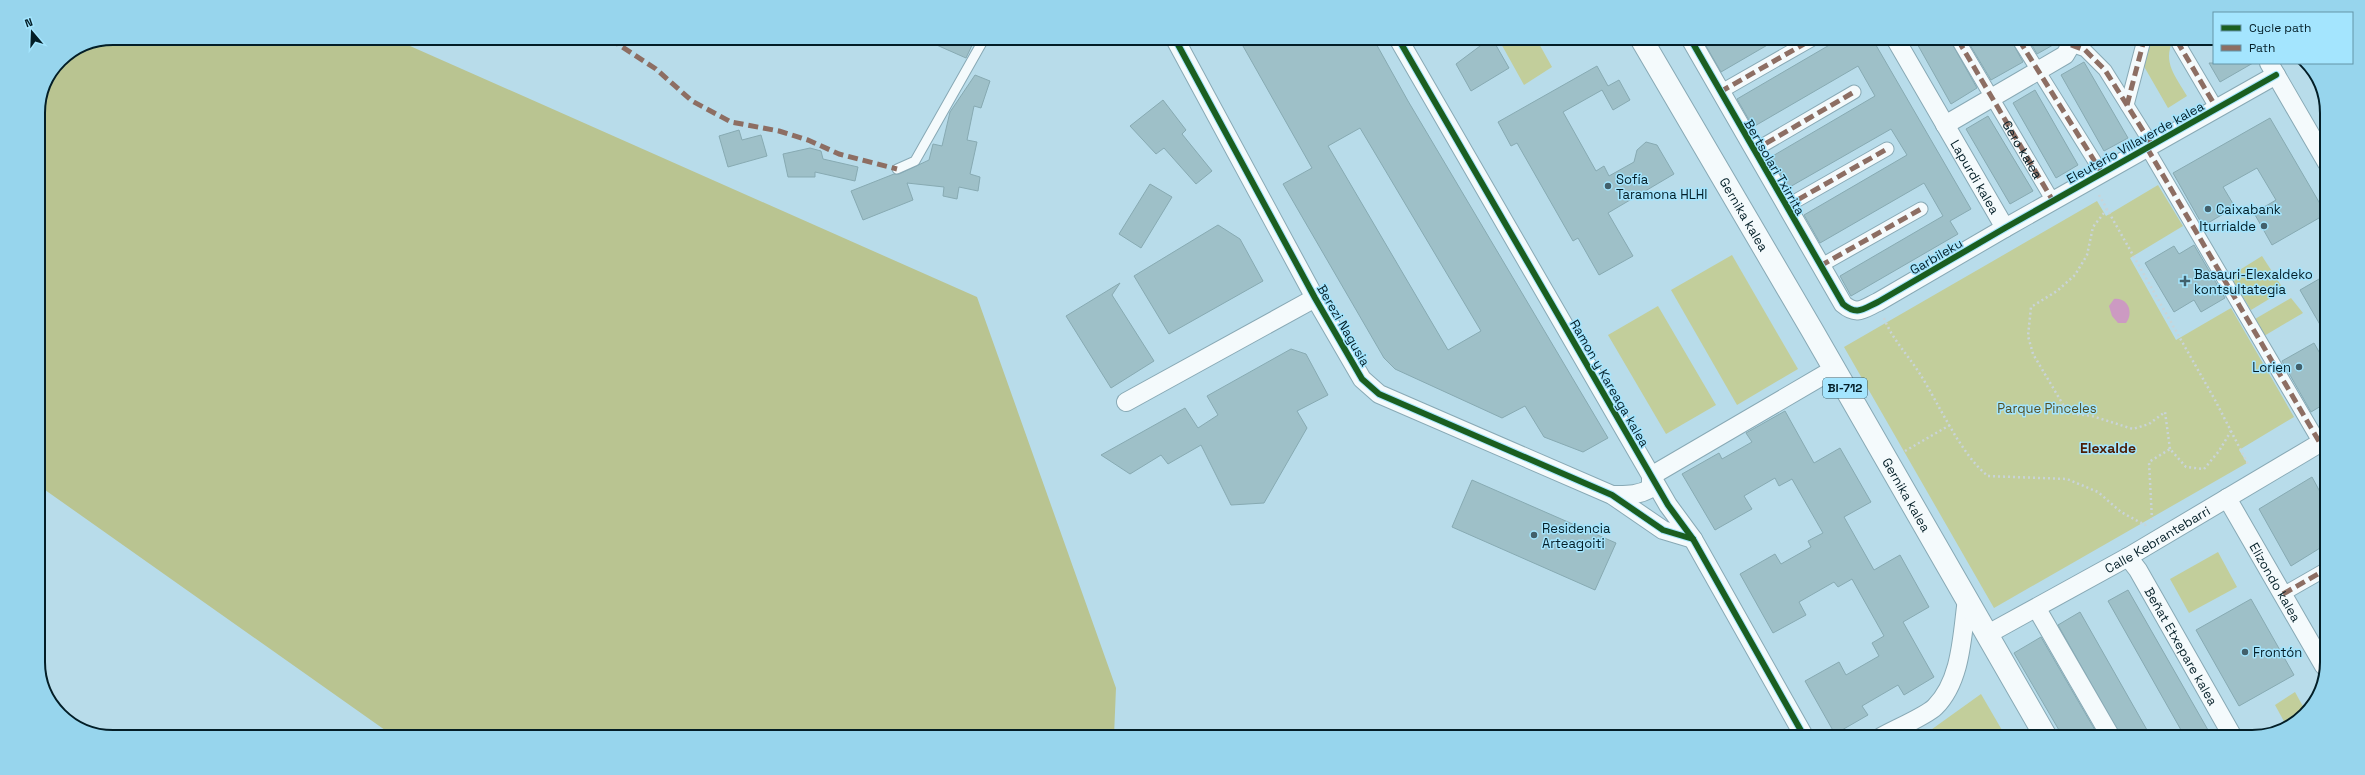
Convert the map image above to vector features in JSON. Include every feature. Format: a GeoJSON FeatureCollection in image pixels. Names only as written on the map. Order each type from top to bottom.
{"type":"FeatureCollection","features":[{"type":"Feature","properties":{"kind":"main road","name":"Gernika kalea"},"geometry":{"type":"LineString","coordinates":[[1645,45],[1988,634],[2042,730]]}},
{"type":"Feature","properties":{"kind":"street","name":"Berezi Nagusia"},"geometry":{"type":"LineString","coordinates":[[1178,45],[1315,298],[1362,379],[1379,394],[1612,495]]}},
{"type":"Feature","properties":{"kind":"street","name":"Ramon y Kareaga kalea"},"geometry":{"type":"LineString","coordinates":[[1402,45],[1668,505],[1693,539],[1801,730]]}},
{"type":"Feature","properties":{"kind":"street","name":"Bertsolari Txirrita"},"geometry":{"type":"LineString","coordinates":[[1694,45],[1785,207],[1843,304]]}},
{"type":"Feature","properties":{"kind":"street"},"geometry":{"type":"LineString","coordinates":[[1720,92],[1801,45]]}},
{"type":"Feature","properties":{"kind":"street","name":"Lapurdi kalea"},"geometry":{"type":"LineString","coordinates":[[1899,45],[2004,228]]}},
{"type":"Feature","properties":{"kind":"street"},"geometry":{"type":"LineString","coordinates":[[1961,45],[1992,98]]}},
{"type":"Feature","properties":{"kind":"street"},"geometry":{"type":"LineString","coordinates":[[2022,45],[2096,177]]}},
{"type":"Feature","properties":{"kind":"street","name":"Lapurdi kalea"},"geometry":{"type":"LineString","coordinates":[[1945,126],[2065,55],[2070,45]]}},
{"type":"Feature","properties":{"kind":"street"},"geometry":{"type":"LineString","coordinates":[[2075,45],[2086,50],[2105,70],[2149,147]]}},
{"type":"Feature","properties":{"kind":"street"},"geometry":{"type":"LineString","coordinates":[[2126,105],[2143,45]]}},
{"type":"Feature","properties":{"kind":"street","name":"Eleuterio Villaverde kalea"},"geometry":{"type":"LineString","coordinates":[[2180,45],[2217,108]]}},
{"type":"Feature","properties":{"kind":"street","name":"Eleuterio Villaverde kalea"},"geometry":{"type":"LineString","coordinates":[[2004,228],[2217,108],[2273,69],[2320,151]]}},
{"type":"Feature","properties":{"kind":"street"},"geometry":{"type":"LineString","coordinates":[[1753,151],[1854,92]]}},
{"type":"Feature","properties":{"kind":"street","name":"Gero kalea"},"geometry":{"type":"LineString","coordinates":[[1992,98],[2053,201]]}},
{"type":"Feature","properties":{"kind":"street","name":"Eleuterio Villaverde kalea"},"geometry":{"type":"LineString","coordinates":[[2149,147],[2320,437]]}},
{"type":"Feature","properties":{"kind":"street"},"geometry":{"type":"LineString","coordinates":[[1785,207],[1887,149]]}},
{"type":"Feature","properties":{"kind":"street"},"geometry":{"type":"LineString","coordinates":[[1820,266],[1921,209]]}},
{"type":"Feature","properties":{"kind":"street","name":"Garbileku"},"geometry":{"type":"LineString","coordinates":[[1843,304],[1850,310],[1858,312],[1878,302],[2004,228]]}},
{"type":"Feature","properties":{"kind":"street"},"geometry":{"type":"LineString","coordinates":[[1126,402],[1315,298]]}},
{"type":"Feature","properties":{"kind":"street"},"geometry":{"type":"LineString","coordinates":[[1612,495],[1631,496],[1645,492],[1651,488],[1651,476],[1834,369]]}},
{"type":"Feature","properties":{"kind":"street","name":"Calle Kebrantebarri"},"geometry":{"type":"LineString","coordinates":[[1988,634],[2128,557],[2256,480],[2320,444]]}},
{"type":"Feature","properties":{"kind":"street"},"geometry":{"type":"LineString","coordinates":[[1612,495],[1643,514],[1663,530],[1693,539]]}},
{"type":"Feature","properties":{"kind":"street","name":"Elizondo kalea"},"geometry":{"type":"LineString","coordinates":[[2227,498],[2284,594],[2320,659]]}},
{"type":"Feature","properties":{"kind":"street"},"geometry":{"type":"LineString","coordinates":[[1643,514],[1660,514],[1668,505]]}},
{"type":"Feature","properties":{"kind":"street","name":"Beñat Etxepare kalea"},"geometry":{"type":"LineString","coordinates":[[2128,557],[2138,570],[2229,730]]}},
{"type":"Feature","properties":{"kind":"street"},"geometry":{"type":"LineString","coordinates":[[2284,594],[2320,573]]}},
{"type":"Feature","properties":{"kind":"street"},"geometry":{"type":"LineString","coordinates":[[1892,730],[1934,708],[1950,688],[1958,658],[1967,599]]}},
{"type":"Feature","properties":{"kind":"street"},"geometry":{"type":"LineString","coordinates":[[2037,608],[2107,730]]}},
{"type":"Feature","properties":{"kind":"lane"},"geometry":{"type":"LineString","coordinates":[[896,169],[915,162],[981,45]]}},
{"type":"Feature","properties":{"kind":"path"},"geometry":{"type":"LineString","coordinates":[[2096,177],[2107,209],[2231,431],[2256,480]]}},
{"type":"Feature","properties":{"kind":"path"},"geometry":{"type":"LineString","coordinates":[[2107,209],[2093,227],[2087,255],[2076,275],[2057,291],[2031,308],[2028,336],[2033,354],[2068,413],[2092,416],[2133,428],[2149,424],[2165,412],[2170,449],[2186,467],[2204,469],[2219,451],[2231,431]]}},
{"type":"Feature","properties":{"kind":"path"},"geometry":{"type":"LineString","coordinates":[[1878,302],[1888,329],[1920,373],[1979,469],[1988,476],[2068,479],[2098,492],[2121,512],[2145,525],[2154,519],[2149,462],[2170,449]]}},
{"type":"Feature","properties":{"kind":"path"},"geometry":{"type":"LineString","coordinates":[[1900,453],[1950,424]]}},
{"type":"Feature","properties":{"kind":"green space"},"geometry":{"type":"Polygon","coordinates":[[[114,45],[408,45],[977,297],[1116,688],[1114,730],[385,730],[45,490],[46,100],[50,87],[65,65],[87,50],[100,46],[114,45]]]}},
{"type":"Feature","properties":{"kind":"green space"},"geometry":{"type":"Polygon","coordinates":[[[1502,45],[1540,45],[1552,67],[1524,85],[1502,45]]]}},
{"type":"Feature","properties":{"kind":"green space"},"geometry":{"type":"Polygon","coordinates":[[[2147,45],[2172,45],[2169,56],[2170,63],[2175,76],[2187,96],[2168,108],[2142,63],[2147,45]]]}},
{"type":"Feature","properties":{"kind":"green space","name":"Parque Pinceles"},"geometry":{"type":"Polygon","coordinates":[[[2158,185],[2183,226],[2130,258],[2176,340],[2231,308],[2294,417],[2239,450],[2247,463],[1994,608],[1844,347],[2097,201],[2106,216],[2158,185]]]}},
{"type":"Feature","properties":{"kind":"green space"},"geometry":{"type":"Polygon","coordinates":[[[1732,255],[1798,369],[1737,405],[1671,290],[1732,255]]]}},
{"type":"Feature","properties":{"kind":"green space"},"geometry":{"type":"Polygon","coordinates":[[[2262,256],[2284,290],[2251,310],[2230,276],[2262,256]]]}},
{"type":"Feature","properties":{"kind":"green space"},"geometry":{"type":"Polygon","coordinates":[[[2291,298],[2303,313],[2264,336],[2255,319],[2291,298]]]}},
{"type":"Feature","properties":{"kind":"green space"},"geometry":{"type":"Polygon","coordinates":[[[1658,306],[1716,405],[1666,434],[1608,335],[1658,306]]]}},
{"type":"Feature","properties":{"kind":"green space"},"geometry":{"type":"Polygon","coordinates":[[[2218,552],[2237,587],[2189,613],[2170,579],[2218,552]]]}},
{"type":"Feature","properties":{"kind":"green space"},"geometry":{"type":"Polygon","coordinates":[[[2295,692],[2303,707],[2284,722],[2275,705],[2295,692]]]}},
{"type":"Feature","properties":{"kind":"green space"},"geometry":{"type":"Polygon","coordinates":[[[1981,694],[2002,730],[1931,730],[1981,694]]]}},
{"type":"Feature","properties":{"kind":"shaded area"},"geometry":{"type":"Polygon","coordinates":[[[2114,299],[2123,300],[2128,306],[2129,315],[2126,323],[2118,323],[2112,316],[2109,306],[2114,299]]]}},
{"type":"Feature","properties":{"kind":"building"},"geometry":{"type":"Polygon","coordinates":[[[937,45],[972,45],[966,58],[937,45]]]}},
{"type":"Feature","properties":{"kind":"building"},"geometry":{"type":"Polygon","coordinates":[[[1242,45],[1377,45],[1408,101],[1608,438],[1583,452],[1544,437],[1525,406],[1502,418],[1395,369],[1384,358],[1283,184],[1312,168],[1242,45]],[[1360,128],[1328,146],[1448,350],[1481,331],[1360,128]]]}},
{"type":"Feature","properties":{"kind":"building"},"geometry":{"type":"Polygon","coordinates":[[[1481,45],[1496,45],[1509,68],[1471,91],[1456,64],[1481,45]]]}},
{"type":"Feature","properties":{"kind":"building"},"geometry":{"type":"Polygon","coordinates":[[[1706,45],[1767,45],[1721,72],[1706,45]]]}},
{"type":"Feature","properties":{"kind":"building"},"geometry":{"type":"Polygon","coordinates":[[[1829,45],[1876,45],[1971,209],[1950,221],[1958,234],[1851,296],[1840,276],[1943,216],[1924,183],[1820,243],[1804,215],[1907,155],[1891,129],[1788,188],[1771,157],[1875,96],[1858,66],[1753,127],[1737,99],[1829,45]]]}},
{"type":"Feature","properties":{"kind":"building"},"geometry":{"type":"Polygon","coordinates":[[[1918,45],[1953,45],[1977,88],[1951,104],[1918,45]]]}},
{"type":"Feature","properties":{"kind":"building"},"geometry":{"type":"Polygon","coordinates":[[[1970,45],[2014,45],[2023,62],[1991,80],[1970,45]]]}},
{"type":"Feature","properties":{"kind":"building"},"geometry":{"type":"Polygon","coordinates":[[[2032,45],[2053,45],[2037,54],[2032,45]]]}},
{"type":"Feature","properties":{"kind":"building"},"geometry":{"type":"Polygon","coordinates":[[[2084,62],[2128,138],[2104,151],[2061,75],[2084,62]]]}},
{"type":"Feature","properties":{"kind":"building"},"geometry":{"type":"Polygon","coordinates":[[[2209,63],[2251,64],[2220,82],[2209,63]]]}},
{"type":"Feature","properties":{"kind":"building"},"geometry":{"type":"Polygon","coordinates":[[[1597,66],[1608,86],[1619,80],[1630,100],[1613,110],[1602,90],[1563,112],[1596,171],[1604,166],[1609,176],[1634,162],[1637,150],[1646,142],[1657,145],[1674,174],[1608,213],[1633,256],[1599,275],[1578,238],[1573,241],[1517,143],[1511,146],[1498,122],[1597,66]]]}},
{"type":"Feature","properties":{"kind":"building"},"geometry":{"type":"Polygon","coordinates":[[[975,75],[990,81],[981,108],[974,106],[967,140],[977,142],[970,174],[980,177],[978,191],[959,187],[957,199],[943,196],[944,187],[907,183],[913,200],[863,220],[851,191],[894,174],[899,174],[929,160],[933,144],[942,146],[950,112],[975,75]]]}},
{"type":"Feature","properties":{"kind":"building"},"geometry":{"type":"Polygon","coordinates":[[[2035,90],[2078,165],[2056,178],[2013,103],[2035,90]]]}},
{"type":"Feature","properties":{"kind":"building"},"geometry":{"type":"Polygon","coordinates":[[[1163,100],[1186,130],[1182,134],[1212,171],[1196,184],[1164,148],[1156,154],[1130,126],[1163,100]]]}},
{"type":"Feature","properties":{"kind":"building"},"geometry":{"type":"Polygon","coordinates":[[[1988,116],[2033,191],[2010,204],[1966,129],[1988,116]]]}},
{"type":"Feature","properties":{"kind":"building"},"geometry":{"type":"Polygon","coordinates":[[[2270,118],[2320,204],[2320,217],[2272,245],[2254,213],[2276,200],[2257,168],[2223,187],[2235,207],[2203,226],[2173,173],[2270,118]]]}},
{"type":"Feature","properties":{"kind":"building"},"geometry":{"type":"Polygon","coordinates":[[[739,130],[742,140],[761,135],[767,156],[728,167],[719,136],[739,130]]]}},
{"type":"Feature","properties":{"kind":"building"},"geometry":{"type":"Polygon","coordinates":[[[810,148],[821,151],[823,159],[858,167],[855,181],[815,172],[815,177],[788,177],[783,154],[810,148]]]}},
{"type":"Feature","properties":{"kind":"building"},"geometry":{"type":"Polygon","coordinates":[[[1150,184],[1172,197],[1141,248],[1119,234],[1150,184]]]}},
{"type":"Feature","properties":{"kind":"building"},"geometry":{"type":"Polygon","coordinates":[[[1218,225],[1240,239],[1263,281],[1169,334],[1134,276],[1218,225]]]}},
{"type":"Feature","properties":{"kind":"building","name":"Basauri-Elexaldeko kontsultategia"},"geometry":{"type":"Polygon","coordinates":[[[2194,245],[2225,298],[2201,312],[2194,300],[2174,312],[2145,263],[2174,246],[2179,254],[2194,245]]]}},
{"type":"Feature","properties":{"kind":"building"},"geometry":{"type":"Polygon","coordinates":[[[2320,278],[2320,325],[2300,290],[2320,278]]]}},
{"type":"Feature","properties":{"kind":"building"},"geometry":{"type":"Polygon","coordinates":[[[1120,283],[1112,295],[1154,361],[1111,388],[1066,316],[1120,283]]]}},
{"type":"Feature","properties":{"kind":"building"},"geometry":{"type":"Polygon","coordinates":[[[2314,343],[2320,354],[2320,407],[2311,412],[2282,361],[2314,343]]]}},
{"type":"Feature","properties":{"kind":"building"},"geometry":{"type":"Polygon","coordinates":[[[1291,349],[1306,354],[1328,395],[1297,411],[1307,428],[1264,503],[1231,505],[1201,445],[1168,464],[1161,455],[1130,474],[1101,455],[1185,408],[1198,428],[1218,415],[1207,396],[1291,349]]]}},
{"type":"Feature","properties":{"kind":"building"},"geometry":{"type":"Polygon","coordinates":[[[1785,411],[1814,463],[1840,448],[1871,502],[1844,517],[1874,570],[1900,555],[1929,607],[1903,622],[1934,677],[1904,695],[1898,685],[1862,706],[1868,715],[1842,730],[1833,730],[1805,681],[1839,662],[1846,675],[1879,656],[1872,643],[1884,636],[1852,579],[1838,587],[1834,582],[1799,602],[1806,615],[1773,633],[1740,574],[1775,554],[1781,564],[1811,547],[1808,541],[1823,533],[1792,479],[1779,486],[1775,478],[1744,496],[1752,509],[1715,530],[1682,474],[1719,453],[1722,459],[1752,442],[1746,433],[1785,411]]]}},
{"type":"Feature","properties":{"kind":"building"},"geometry":{"type":"Polygon","coordinates":[[[2312,477],[2320,492],[2320,548],[2291,566],[2259,509],[2312,477]]]}},
{"type":"Feature","properties":{"kind":"building","name":"Residencia Arteagoiti"},"geometry":{"type":"Polygon","coordinates":[[[1472,480],[1616,543],[1595,590],[1452,527],[1472,480]]]}},
{"type":"Feature","properties":{"kind":"building"},"geometry":{"type":"Polygon","coordinates":[[[2128,590],[2208,730],[2181,730],[2108,601],[2128,590]]]}},
{"type":"Feature","properties":{"kind":"building","name":"Frontón"},"geometry":{"type":"Polygon","coordinates":[[[2251,599],[2294,675],[2239,706],[2196,630],[2251,599]]]}},
{"type":"Feature","properties":{"kind":"building"},"geometry":{"type":"Polygon","coordinates":[[[2080,612],[2147,730],[2117,730],[2058,625],[2080,612]]]}},
{"type":"Feature","properties":{"kind":"building"},"geometry":{"type":"Polygon","coordinates":[[[2041,637],[2095,730],[2059,730],[2014,653],[2041,637]]]}},
{"type":"Feature","properties":{"kind":"marked path"},"geometry":{"type":"LineString","coordinates":[[619,45],[656,69],[692,101],[731,122],[779,131],[808,140],[839,154],[897,169]]}},
{"type":"Feature","properties":{"kind":"marked path"},"geometry":{"type":"LineString","coordinates":[[1720,92],[1802,45]]}},
{"type":"Feature","properties":{"kind":"marked path"},"geometry":{"type":"LineString","coordinates":[[1961,45],[2053,201]]}},
{"type":"Feature","properties":{"kind":"marked path"},"geometry":{"type":"LineString","coordinates":[[2022,45],[2102,173]]}},
{"type":"Feature","properties":{"kind":"marked path"},"geometry":{"type":"LineString","coordinates":[[2071,45],[2085,50],[2105,70],[2152,145]]}},
{"type":"Feature","properties":{"kind":"marked path"},"geometry":{"type":"LineString","coordinates":[[2127,105],[2143,45]]}},
{"type":"Feature","properties":{"kind":"marked path"},"geometry":{"type":"LineString","coordinates":[[2179,45],[2217,109]]}},
{"type":"Feature","properties":{"kind":"marked path"},"geometry":{"type":"LineString","coordinates":[[1753,151],[1854,92]]}},
{"type":"Feature","properties":{"kind":"marked path"},"geometry":{"type":"LineString","coordinates":[[2147,148],[2320,443]]}},
{"type":"Feature","properties":{"kind":"marked path"},"geometry":{"type":"LineString","coordinates":[[1785,207],[1887,149]]}},
{"type":"Feature","properties":{"kind":"marked path"},"geometry":{"type":"LineString","coordinates":[[1820,266],[1921,209]]}},
{"type":"Feature","properties":{"kind":"marked path"},"geometry":{"type":"LineString","coordinates":[[2283,594],[2320,573]]}},
{"type":"Feature","properties":{"kind":"cycle path"},"geometry":{"type":"LineString","coordinates":[[1178,45],[1315,298],[1362,379],[1379,394],[1612,495],[1663,530],[1693,539]]}},
{"type":"Feature","properties":{"kind":"cycle path"},"geometry":{"type":"LineString","coordinates":[[1402,45],[1668,505],[1693,539],[1801,730]]}},
{"type":"Feature","properties":{"kind":"cycle path"},"geometry":{"type":"LineString","coordinates":[[1694,45],[1843,304],[1852,310],[1864,309],[1878,302],[2005,228],[2276,75]]}},
{"type":"Feature","properties":{"kind":"place","name":"Sofía Taramona HLHI"},"geometry":{"type":"Point","coordinates":[1608,186]}},
{"type":"Feature","properties":{"kind":"place","name":"Caixabank"},"geometry":{"type":"Point","coordinates":[2208,209]}},
{"type":"Feature","properties":{"kind":"place","name":"Iturrialde"},"geometry":{"type":"Point","coordinates":[2264,226]}},
{"type":"Feature","properties":{"kind":"place","name":"Basauri-Elexaldeko kontsultategia"},"geometry":{"type":"Point","coordinates":[2185,281]}},
{"type":"Feature","properties":{"kind":"place","name":"Lorien"},"geometry":{"type":"Point","coordinates":[2299,367]}},
{"type":"Feature","properties":{"kind":"place","name":"Residencia Arteagoiti"},"geometry":{"type":"Point","coordinates":[1534,535]}},
{"type":"Feature","properties":{"kind":"place","name":"Frontón"},"geometry":{"type":"Point","coordinates":[2245,652]}},
{"type":"Feature","properties":{"kind":"district","name":"Elexalde"},"geometry":{"type":"Point","coordinates":[2108,448]}}]}
